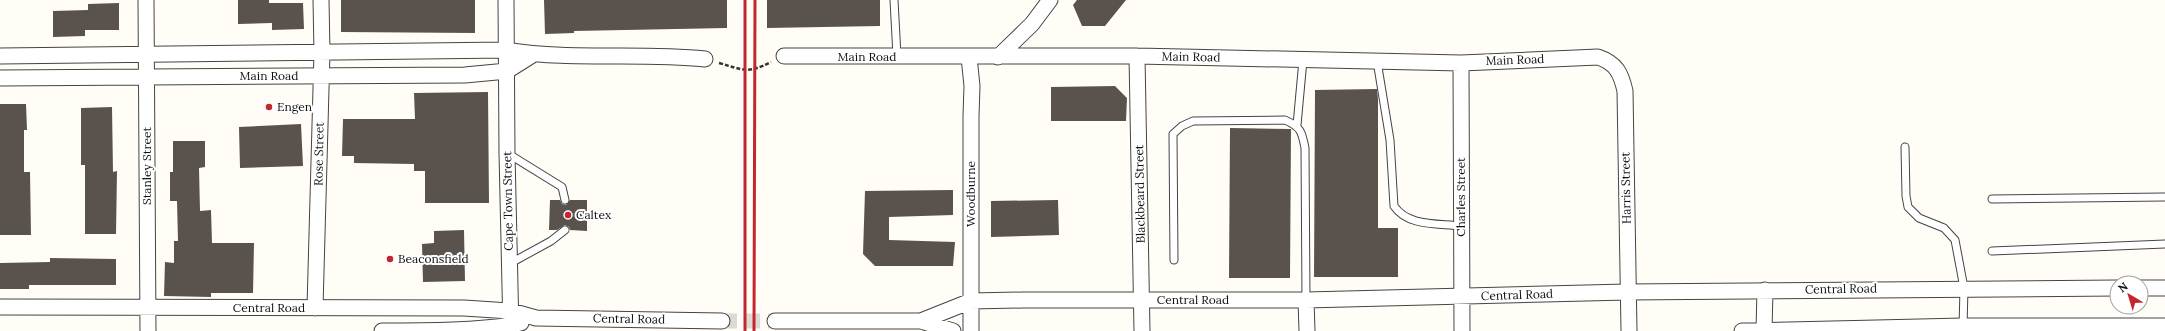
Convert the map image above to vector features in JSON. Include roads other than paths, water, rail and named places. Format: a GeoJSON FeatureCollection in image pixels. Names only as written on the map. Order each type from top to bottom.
{"type":"FeatureCollection","features":[{"type":"Feature","properties":{"kind":"street","name":"Stanley Street"},"geometry":{"type":"LineString","coordinates":[[146,0],[148,331]]}},
{"type":"Feature","properties":{"kind":"street","name":"Rose Street"},"geometry":{"type":"LineString","coordinates":[[315,308],[320,76],[322,52],[321,0]]}},
{"type":"Feature","properties":{"kind":"street","name":"Cape Town Street"},"geometry":{"type":"LineString","coordinates":[[506,0],[506,153],[511,329]]}},
{"type":"Feature","properties":{"kind":"street"},"geometry":{"type":"LineString","coordinates":[[998,57],[1032,24],[1050,0]]}},
{"type":"Feature","properties":{"kind":"street","name":"Main Road"},"geometry":{"type":"LineString","coordinates":[[0,56],[506,50],[534,54],[676,56],[705,59]]}},
{"type":"Feature","properties":{"kind":"street","name":"Main Road"},"geometry":{"type":"LineString","coordinates":[[0,78],[465,74],[507,71],[534,54]]}},
{"type":"Feature","properties":{"kind":"street","name":"Main Road"},"geometry":{"type":"LineString","coordinates":[[784,56],[1137,56],[1461,63],[1598,57]]}},
{"type":"Feature","properties":{"kind":"street","name":"Blackbeard Street"},"geometry":{"type":"LineString","coordinates":[[1137,56],[1142,331]]}},
{"type":"Feature","properties":{"kind":"street","name":"Woodburne"},"geometry":{"type":"LineString","coordinates":[[969,57],[972,86],[971,331]]}},
{"type":"Feature","properties":{"kind":"street","name":"Harris Street"},"geometry":{"type":"LineString","coordinates":[[1598,57],[1609,61],[1616,67],[1621,76],[1624,92],[1629,331]]}},
{"type":"Feature","properties":{"kind":"street","name":"Charles Street"},"geometry":{"type":"LineString","coordinates":[[1461,63],[1462,331]]}},
{"type":"Feature","properties":{"kind":"street","name":"Central Road"},"geometry":{"type":"LineString","coordinates":[[921,321],[971,301],[1306,300],[1627,292],[1964,288],[2109,288]]}},
{"type":"Feature","properties":{"kind":"street"},"geometry":{"type":"LineString","coordinates":[[2149,288],[2165,288]]}},
{"type":"Feature","properties":{"kind":"street"},"geometry":{"type":"LineString","coordinates":[[1764,330],[1765,290]]}},
{"type":"Feature","properties":{"kind":"street"},"geometry":{"type":"LineString","coordinates":[[1306,300],[1307,331]]}},
{"type":"Feature","properties":{"kind":"street","name":"Central Road"},"geometry":{"type":"LineString","coordinates":[[0,307],[464,308],[510,311],[536,318],[722,321]]}},
{"type":"Feature","properties":{"kind":"street","name":"Central Road"},"geometry":{"type":"LineString","coordinates":[[382,331],[511,329],[536,318]]}},
{"type":"Feature","properties":{"kind":"street","name":"Central Road"},"geometry":{"type":"LineString","coordinates":[[776,321],[921,321],[953,331]]}},
{"type":"Feature","properties":{"kind":"street"},"geometry":{"type":"LineString","coordinates":[[1742,331],[2165,326]]}},
{"type":"Feature","properties":{"kind":"lane"},"geometry":{"type":"LineString","coordinates":[[894,0],[897,57]]}},
{"type":"Feature","properties":{"kind":"lane"},"geometry":{"type":"LineString","coordinates":[[1303,60],[1297,125],[1303,136],[1305,148],[1306,300]]}},
{"type":"Feature","properties":{"kind":"lane"},"geometry":{"type":"LineString","coordinates":[[1378,61],[1390,140],[1394,206],[1399,214],[1414,221],[1461,226]]}},
{"type":"Feature","properties":{"kind":"lane"},"geometry":{"type":"LineString","coordinates":[[1174,260],[1173,134],[1182,126],[1193,121],[1285,120],[1297,125]]}},
{"type":"Feature","properties":{"kind":"lane"},"geometry":{"type":"LineString","coordinates":[[1905,147],[1906,196],[1908,207],[1919,218],[1944,228],[1955,240],[1964,288],[1963,328]]}},
{"type":"Feature","properties":{"kind":"lane"},"geometry":{"type":"LineString","coordinates":[[506,153],[562,187],[565,200]]}},
{"type":"Feature","properties":{"kind":"lane"},"geometry":{"type":"LineString","coordinates":[[1992,199],[2165,196]]}},
{"type":"Feature","properties":{"kind":"lane"},"geometry":{"type":"LineString","coordinates":[[510,264],[551,241],[565,230]]}},
{"type":"Feature","properties":{"kind":"lane"},"geometry":{"type":"LineString","coordinates":[[1992,251],[2165,244]]}},
{"type":"Feature","properties":{"kind":"tunnel"},"geometry":{"type":"LineString","coordinates":[[722,321],[775,321]]}},
{"type":"Feature","properties":{"kind":"railway"},"geometry":{"type":"LineString","coordinates":[[745,0],[745,331]]}},
{"type":"Feature","properties":{"kind":"railway"},"geometry":{"type":"LineString","coordinates":[[754,331],[755,0]]}},
{"type":"Feature","properties":{"kind":"place","name":"Engen"},"geometry":{"type":"Point","coordinates":[269,107]}},
{"type":"Feature","properties":{"kind":"place","name":"Caltex"},"geometry":{"type":"Point","coordinates":[568,215]}},
{"type":"Feature","properties":{"kind":"place","name":"Beaconsfield"},"geometry":{"type":"Point","coordinates":[390,259]}}]}
